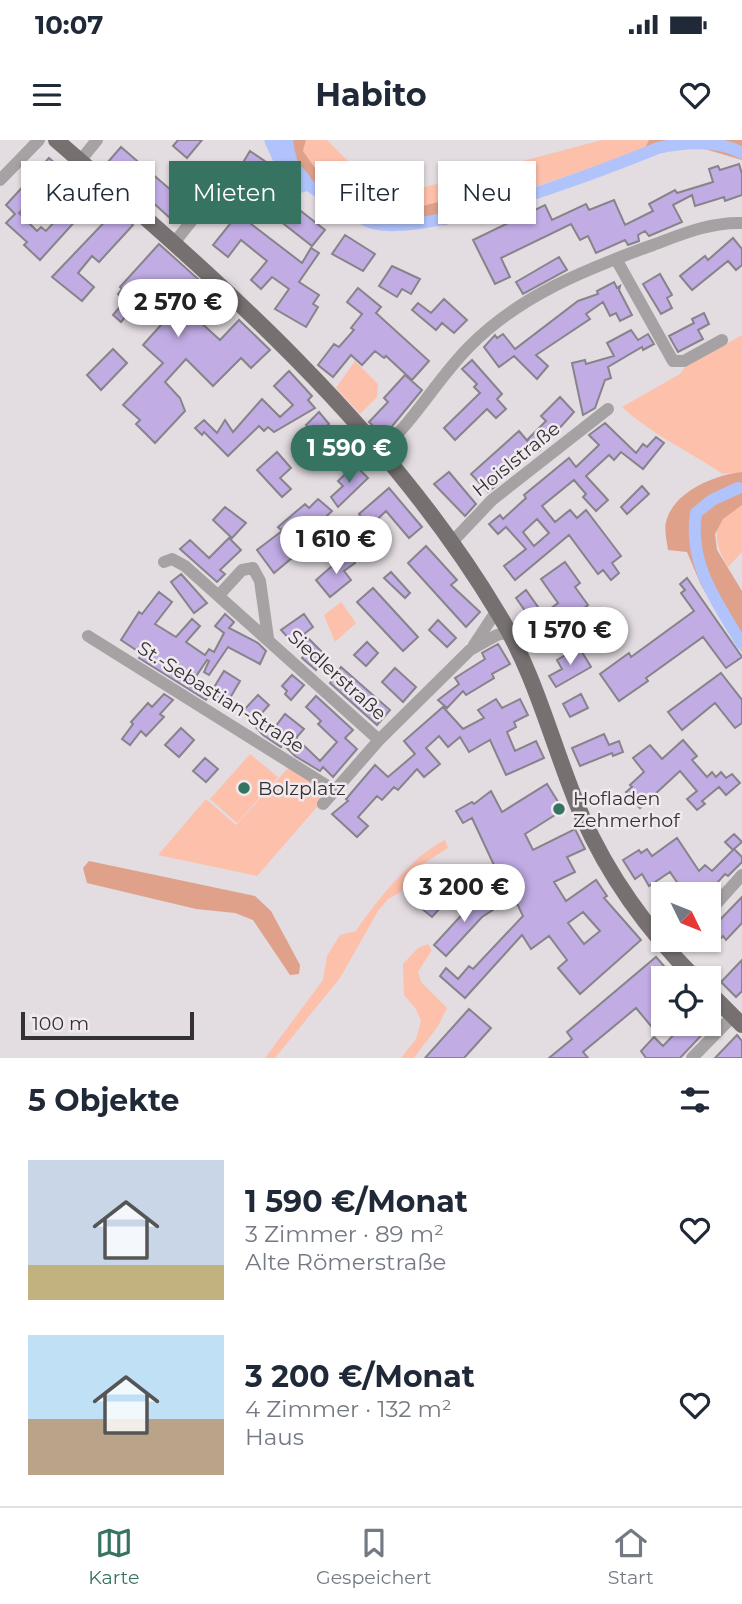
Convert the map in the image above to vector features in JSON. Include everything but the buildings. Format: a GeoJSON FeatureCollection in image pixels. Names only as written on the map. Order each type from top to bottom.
{"type":"FeatureCollection","features":[{"type":"Feature","properties":{"kind":"main road"},"geometry":{"type":"LineString","coordinates":[[56,140],[80,161]]}},
{"type":"Feature","properties":{"kind":"main road"},"geometry":{"type":"LineString","coordinates":[[152,224],[282,343],[379,452],[453,542],[510,632],[597,848],[623,894],[683,966]]}},
{"type":"Feature","properties":{"kind":"main road"},"geometry":{"type":"LineString","coordinates":[[721,1004],[737,1020]]}},
{"type":"Feature","properties":{"kind":"street"},"geometry":{"type":"LineString","coordinates":[[0,180],[39,140]]}},
{"type":"Feature","properties":{"kind":"street"},"geometry":{"type":"LineString","coordinates":[[80,161],[97,140]]}},
{"type":"Feature","properties":{"kind":"street"},"geometry":{"type":"LineString","coordinates":[[379,452],[468,348],[495,323],[535,296],[588,268],[703,227],[742,223]]}},
{"type":"Feature","properties":{"kind":"street"},"geometry":{"type":"LineString","coordinates":[[174,243],[189,224]]}},
{"type":"Feature","properties":{"kind":"street"},"geometry":{"type":"LineString","coordinates":[[616,259],[671,359],[681,362],[722,340]]}},
{"type":"Feature","properties":{"kind":"street","name":"Hoislstraße"},"geometry":{"type":"LineString","coordinates":[[453,542],[492,500],[608,409]]}},
{"type":"Feature","properties":{"kind":"street","name":"Siedlerstraße"},"geometry":{"type":"LineString","coordinates":[[164,562],[177,561],[219,594],[379,740]]}},
{"type":"Feature","properties":{"kind":"street","name":"Siedlerstraße"},"geometry":{"type":"LineString","coordinates":[[219,594],[242,570],[253,568],[260,581],[268,638]]}},
{"type":"Feature","properties":{"kind":"street"},"geometry":{"type":"LineString","coordinates":[[323,804],[379,740],[470,650],[497,611]]}},
{"type":"Feature","properties":{"kind":"street"},"geometry":{"type":"LineString","coordinates":[[470,650],[497,635],[510,632]]}},
{"type":"Feature","properties":{"kind":"street","name":"St.-Sebastian-Straße"},"geometry":{"type":"LineString","coordinates":[[88,636],[334,790]]}},
{"type":"Feature","properties":{"kind":"street"},"geometry":{"type":"LineString","coordinates":[[721,899],[742,875]]}},
{"type":"Feature","properties":{"kind":"street"},"geometry":{"type":"LineString","coordinates":[[692,1058],[737,1020]]}},
{"type":"Feature","properties":{"kind":"shaded area"},"geometry":{"type":"Polygon","coordinates":[[[283,140],[306,140],[303,151],[315,168],[315,193],[301,186],[301,161],[281,161],[283,140]]]}},
{"type":"Feature","properties":{"kind":"shaded area"},"geometry":{"type":"Polygon","coordinates":[[[306,140],[327,140],[348,161],[315,161],[315,168],[303,151],[306,140]]]}},
{"type":"Feature","properties":{"kind":"shaded area"},"geometry":{"type":"Polygon","coordinates":[[[602,140],[649,140],[644,150],[536,186],[536,161],[523,161],[602,140]]]}},
{"type":"Feature","properties":{"kind":"shaded area"},"geometry":{"type":"Polygon","coordinates":[[[649,140],[742,140],[742,160],[698,147],[644,150],[649,140]]]}},
{"type":"Feature","properties":{"kind":"shaded area"},"geometry":{"type":"Polygon","coordinates":[[[438,184],[438,202],[424,206],[424,187],[438,184]]]}},
{"type":"Feature","properties":{"kind":"shaded area"},"geometry":{"type":"Polygon","coordinates":[[[438,202],[438,224],[448,224],[446,225],[390,228],[381,224],[424,224],[424,206],[438,202]]]}},
{"type":"Feature","properties":{"kind":"shaded area"},"geometry":{"type":"Polygon","coordinates":[[[742,335],[742,472],[723,474],[658,434],[622,407],[742,335]]]}},
{"type":"Feature","properties":{"kind":"shaded area"},"geometry":{"type":"Polygon","coordinates":[[[355,361],[378,384],[377,397],[360,414],[336,388],[355,361]]]}},
{"type":"Feature","properties":{"kind":"shaded area"},"geometry":{"type":"Polygon","coordinates":[[[742,472],[742,505],[723,519],[715,534],[717,550],[742,591],[742,652],[701,585],[687,552],[668,550],[665,529],[670,511],[686,494],[707,481],[742,472]]]}},
{"type":"Feature","properties":{"kind":"shaded area"},"geometry":{"type":"Polygon","coordinates":[[[742,505],[742,552],[728,567],[719,548],[717,532],[724,517],[742,505]]]}},
{"type":"Feature","properties":{"kind":"shaded area"},"geometry":{"type":"Polygon","coordinates":[[[341,602],[356,623],[335,642],[324,615],[341,602]]]}},
{"type":"Feature","properties":{"kind":"shaded area","name":"Bolzplatz"},"geometry":{"type":"Polygon","coordinates":[[[250,754],[278,777],[237,823],[210,799],[250,754]]]}},
{"type":"Feature","properties":{"kind":"shaded area"},"geometry":{"type":"Polygon","coordinates":[[[290,766],[323,787],[324,799],[257,876],[158,855],[206,799],[236,825],[290,766]]]}},
{"type":"Feature","properties":{"kind":"shaded area"},"geometry":{"type":"Polygon","coordinates":[[[445,840],[448,848],[410,875],[401,892],[388,899],[378,911],[340,978],[275,1058],[265,1058],[323,980],[327,956],[340,935],[356,931],[408,868],[445,840]]]}},
{"type":"Feature","properties":{"kind":"shaded area"},"geometry":{"type":"Polygon","coordinates":[[[89,861],[255,896],[271,911],[300,965],[299,974],[290,975],[253,920],[235,913],[196,909],[87,883],[83,868],[89,861]]]}},
{"type":"Feature","properties":{"kind":"shaded area"},"geometry":{"type":"Polygon","coordinates":[[[428,944],[432,950],[418,972],[421,982],[447,1008],[438,1026],[414,1058],[401,1058],[416,1039],[421,1021],[416,1009],[404,995],[403,964],[418,948],[428,944]]]}},
{"type":"Feature","properties":{"kind":"waterway"},"geometry":{"type":"LineString","coordinates":[[275,140],[285,161]]}},
{"type":"Feature","properties":{"kind":"waterway"},"geometry":{"type":"LineString","coordinates":[[287,140],[295,170],[312,188],[368,221],[399,225],[433,221],[515,200],[658,148],[701,143],[723,146],[742,153]]}},
{"type":"Feature","properties":{"kind":"waterway"},"geometry":{"type":"LineString","coordinates":[[738,488],[712,500],[696,513],[695,532],[700,566],[742,644]]}},
{"type":"Feature","properties":{"kind":"place","name":"Bolzplatz"},"geometry":{"type":"Point","coordinates":[244,788]}},
{"type":"Feature","properties":{"kind":"place","name":"Hofladen Zehmerhof"},"geometry":{"type":"Point","coordinates":[559,809]}}]}
